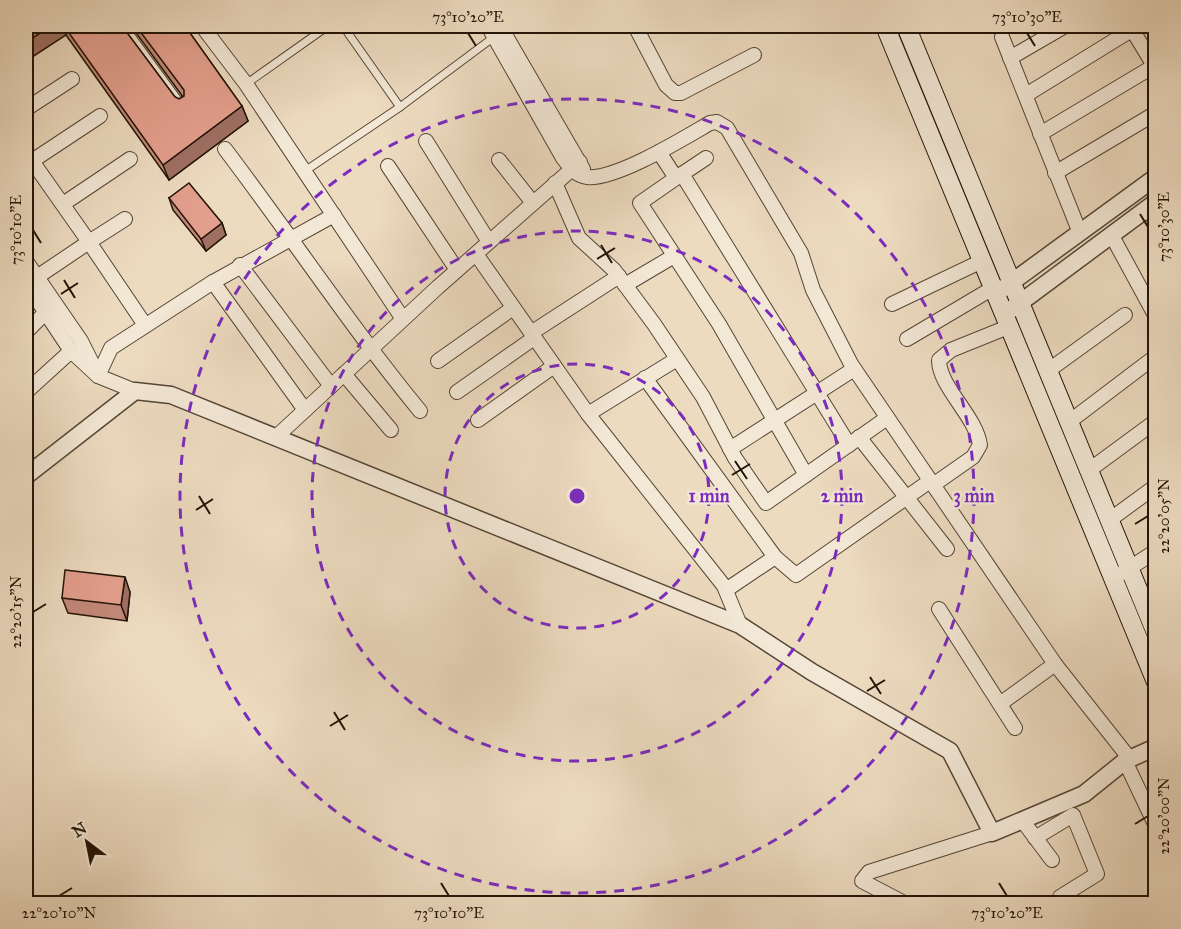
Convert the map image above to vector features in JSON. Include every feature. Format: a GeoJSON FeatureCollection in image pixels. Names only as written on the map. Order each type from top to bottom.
{"type":"FeatureCollection","features":[{"type":"Feature","properties":{"kind":"main road"},"geometry":{"type":"LineString","coordinates":[[885,26],[1006,321],[1120,574],[1155,633]]}},
{"type":"Feature","properties":{"kind":"main road"},"geometry":{"type":"LineString","coordinates":[[906,26],[1049,370],[1108,521],[1120,574],[1155,682]]}},
{"type":"Feature","properties":{"kind":"street"},"geometry":{"type":"LineString","coordinates":[[202,26],[246,84],[404,319]]}},
{"type":"Feature","properties":{"kind":"street"},"geometry":{"type":"LineString","coordinates":[[517,26],[496,30],[575,166],[586,177],[614,171],[659,152],[710,123],[717,122],[727,128],[801,254],[813,290],[854,369],[1055,664],[1127,760],[1154,822]]}},
{"type":"Feature","properties":{"kind":"street"},"geometry":{"type":"LineString","coordinates":[[635,26],[666,85],[675,93],[681,93],[754,55]]}},
{"type":"Feature","properties":{"kind":"street"},"geometry":{"type":"LineString","coordinates":[[1010,58],[1065,26]]}},
{"type":"Feature","properties":{"kind":"street"},"geometry":{"type":"LineString","coordinates":[[1026,95],[1132,27],[1155,68],[1040,134]]}},
{"type":"Feature","properties":{"kind":"street"},"geometry":{"type":"LineString","coordinates":[[1002,37],[1080,233]]}},
{"type":"Feature","properties":{"kind":"street"},"geometry":{"type":"LineString","coordinates":[[26,109],[72,79]]}},
{"type":"Feature","properties":{"kind":"street"},"geometry":{"type":"LineString","coordinates":[[1055,173],[1155,113]]}},
{"type":"Feature","properties":{"kind":"street"},"geometry":{"type":"LineString","coordinates":[[100,116],[28,159],[63,204],[145,325]]}},
{"type":"Feature","properties":{"kind":"street"},"geometry":{"type":"LineString","coordinates":[[426,141],[489,242]]}},
{"type":"Feature","properties":{"kind":"street"},"geometry":{"type":"LineString","coordinates":[[225,149],[293,240],[370,350],[420,411]]}},
{"type":"Feature","properties":{"kind":"street"},"geometry":{"type":"LineString","coordinates":[[659,152],[679,176],[817,393],[854,441],[906,498],[947,549]]}},
{"type":"Feature","properties":{"kind":"street"},"geometry":{"type":"LineString","coordinates":[[706,158],[640,203],[719,324],[806,475]]}},
{"type":"Feature","properties":{"kind":"street"},"geometry":{"type":"LineString","coordinates":[[63,204],[130,159]]}},
{"type":"Feature","properties":{"kind":"street"},"geometry":{"type":"LineString","coordinates":[[499,160],[533,203]]}},
{"type":"Feature","properties":{"kind":"street"},"geometry":{"type":"LineString","coordinates":[[388,166],[457,270]]}},
{"type":"Feature","properties":{"kind":"street"},"geometry":{"type":"LineString","coordinates":[[276,436],[457,270],[575,166]]}},
{"type":"Feature","properties":{"kind":"street"},"geometry":{"type":"LineString","coordinates":[[907,339],[1011,282],[1155,177]]}},
{"type":"Feature","properties":{"kind":"street"},"geometry":{"type":"LineString","coordinates":[[555,183],[579,238],[622,280],[703,397],[730,449],[766,503],[887,418]]}},
{"type":"Feature","properties":{"kind":"street"},"geometry":{"type":"LineString","coordinates":[[645,378],[775,558],[796,574],[906,498],[974,457],[980,445],[975,429],[942,372],[939,360],[951,350],[1006,321],[1020,303],[1112,236],[1153,211]]}},
{"type":"Feature","properties":{"kind":"street"},"geometry":{"type":"LineString","coordinates":[[99,376],[111,348],[240,265],[293,240],[334,215]]}},
{"type":"Feature","properties":{"kind":"street"},"geometry":{"type":"LineString","coordinates":[[31,280],[125,219]]}},
{"type":"Feature","properties":{"kind":"street"},"geometry":{"type":"LineString","coordinates":[[1112,236],[1155,317]]}},
{"type":"Feature","properties":{"kind":"street"},"geometry":{"type":"LineString","coordinates":[[476,254],[588,414],[634,469],[726,590],[740,625]]}},
{"type":"Feature","properties":{"kind":"street"},"geometry":{"type":"LineString","coordinates":[[457,392],[533,335],[622,280],[674,256]]}},
{"type":"Feature","properties":{"kind":"street"},"geometry":{"type":"LineString","coordinates":[[26,261],[31,280],[46,312],[71,351],[99,376],[135,391],[171,395],[740,625],[812,672],[950,751],[992,833]]}},
{"type":"Feature","properties":{"kind":"street"},"geometry":{"type":"LineString","coordinates":[[892,304],[982,261]]}},
{"type":"Feature","properties":{"kind":"street"},"geometry":{"type":"LineString","coordinates":[[240,265],[331,386]]}},
{"type":"Feature","properties":{"kind":"street"},"geometry":{"type":"LineString","coordinates":[[31,280],[81,341],[99,376]]}},
{"type":"Feature","properties":{"kind":"street"},"geometry":{"type":"LineString","coordinates":[[213,282],[305,410]]}},
{"type":"Feature","properties":{"kind":"street"},"geometry":{"type":"LineString","coordinates":[[438,361],[513,308]]}},
{"type":"Feature","properties":{"kind":"street"},"geometry":{"type":"LineString","coordinates":[[26,332],[46,312]]}},
{"type":"Feature","properties":{"kind":"street"},"geometry":{"type":"LineString","coordinates":[[1049,370],[1125,315]]}},
{"type":"Feature","properties":{"kind":"street"},"geometry":{"type":"LineString","coordinates":[[26,392],[71,351]]}},
{"type":"Feature","properties":{"kind":"street"},"geometry":{"type":"LineString","coordinates":[[1069,422],[1155,356]]}},
{"type":"Feature","properties":{"kind":"street"},"geometry":{"type":"LineString","coordinates":[[588,414],[677,359]]}},
{"type":"Feature","properties":{"kind":"street"},"geometry":{"type":"LineString","coordinates":[[478,420],[554,366]]}},
{"type":"Feature","properties":{"kind":"street"},"geometry":{"type":"LineString","coordinates":[[730,449],[854,369]]}},
{"type":"Feature","properties":{"kind":"street"},"geometry":{"type":"LineString","coordinates":[[344,374],[391,430]]}},
{"type":"Feature","properties":{"kind":"street"},"geometry":{"type":"LineString","coordinates":[[26,476],[135,391]]}},
{"type":"Feature","properties":{"kind":"street"},"geometry":{"type":"LineString","coordinates":[[1088,471],[1155,421]]}},
{"type":"Feature","properties":{"kind":"street"},"geometry":{"type":"LineString","coordinates":[[1108,521],[1155,486]]}},
{"type":"Feature","properties":{"kind":"street"},"geometry":{"type":"LineString","coordinates":[[1120,574],[1155,551]]}},
{"type":"Feature","properties":{"kind":"street"},"geometry":{"type":"LineString","coordinates":[[726,590],[775,558]]}},
{"type":"Feature","properties":{"kind":"street"},"geometry":{"type":"LineString","coordinates":[[939,609],[1015,728]]}},
{"type":"Feature","properties":{"kind":"street"},"geometry":{"type":"LineString","coordinates":[[1000,704],[1055,664]]}},
{"type":"Feature","properties":{"kind":"street"},"geometry":{"type":"LineString","coordinates":[[906,903],[869,887],[862,881],[863,878],[869,872],[992,833],[1084,794],[1127,760],[1155,747]]}},
{"type":"Feature","properties":{"kind":"street"},"geometry":{"type":"LineString","coordinates":[[1035,838],[1073,815],[1097,874],[1060,897]]}},
{"type":"Feature","properties":{"kind":"street"},"geometry":{"type":"LineString","coordinates":[[1022,820],[1052,861]]}},
{"type":"Feature","properties":{"kind":"lane"},"geometry":{"type":"LineString","coordinates":[[124,26],[185,109]]}},
{"type":"Feature","properties":{"kind":"lane"},"geometry":{"type":"LineString","coordinates":[[246,84],[328,26]]}},
{"type":"Feature","properties":{"kind":"lane"},"geometry":{"type":"LineString","coordinates":[[343,26],[400,107]]}},
{"type":"Feature","properties":{"kind":"lane"},"geometry":{"type":"LineString","coordinates":[[305,171],[400,107],[496,30]]}},
{"type":"Feature","properties":{"kind":"building"},"geometry":{"type":"Polygon","coordinates":[[[26,26],[51,26],[26,42],[26,26]]]}},
{"type":"Feature","properties":{"kind":"building"},"geometry":{"type":"Polygon","coordinates":[[[64,26],[122,26],[175,97],[179,99],[184,96],[184,90],[136,26],[185,26],[242,106],[163,165],[64,26]]]}},
{"type":"Feature","properties":{"kind":"building"},"geometry":{"type":"Polygon","coordinates":[[[189,183],[222,223],[201,239],[169,198],[189,183]]]}},
{"type":"Feature","properties":{"kind":"building"},"geometry":{"type":"Polygon","coordinates":[[[65,570],[125,577],[121,605],[62,598],[65,570]]]}},
{"type":"Feature","properties":{"kind":"building"},"geometry":{"type":"Polygon","coordinates":[[[1155,749],[1155,764],[1150,751],[1155,749]]]}}]}
